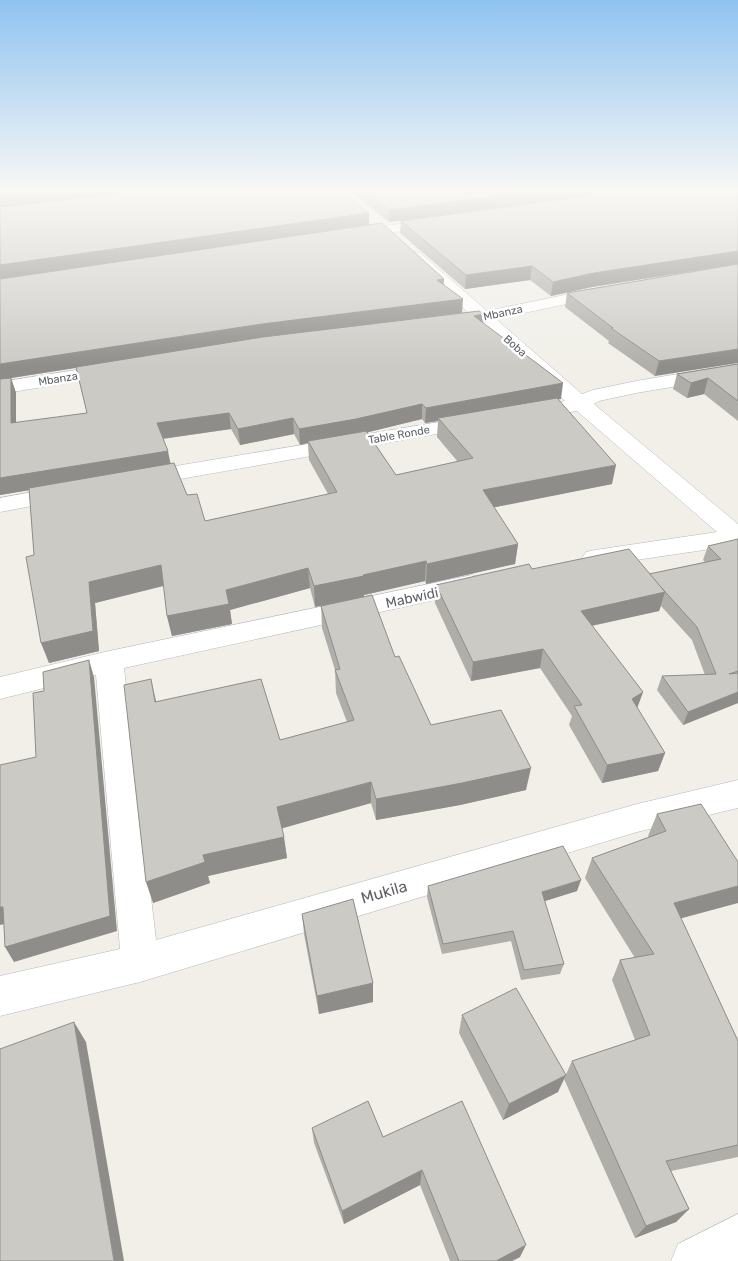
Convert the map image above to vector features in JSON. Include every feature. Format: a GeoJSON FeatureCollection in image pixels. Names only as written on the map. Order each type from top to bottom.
{"type":"FeatureCollection","features":[{"type":"Feature","properties":{"kind":"street","name":"Boba"},"geometry":{"type":"LineString","coordinates":[[409,251],[581,404],[738,537]]}},
{"type":"Feature","properties":{"kind":"street","name":"Mbanza"},"geometry":{"type":"LineString","coordinates":[[428,325],[483,317],[619,289]]}},
{"type":"Feature","properties":{"kind":"street","name":"Mbanza"},"geometry":{"type":"LineString","coordinates":[[0,388],[129,368]]}},
{"type":"Feature","properties":{"kind":"street","name":"Table Ronde"},"geometry":{"type":"LineString","coordinates":[[125,482],[581,404],[593,396],[738,370]]}},
{"type":"Feature","properties":{"kind":"street"},"geometry":{"type":"LineString","coordinates":[[0,505],[87,489]]}},
{"type":"Feature","properties":{"kind":"street"},"geometry":{"type":"LineString","coordinates":[[574,561],[738,537]]}},
{"type":"Feature","properties":{"kind":"street","name":"Mabwidi"},"geometry":{"type":"LineString","coordinates":[[0,688],[109,661],[497,578]]}},
{"type":"Feature","properties":{"kind":"street"},"geometry":{"type":"LineString","coordinates":[[109,661],[140,963]]}},
{"type":"Feature","properties":{"kind":"street","name":"Mukila"},"geometry":{"type":"LineString","coordinates":[[0,996],[140,963],[637,818],[738,794]]}},
{"type":"Feature","properties":{"kind":"street"},"geometry":{"type":"LineString","coordinates":[[695,1261],[738,1238]]}},
{"type":"Feature","properties":{"kind":"building"},"geometry":{"type":"Polygon","coordinates":[[[0,251],[100,251],[0,265],[0,251]]]}},
{"type":"Feature","properties":{"kind":"building"},"geometry":{"type":"Polygon","coordinates":[[[192,251],[413,251],[444,279],[437,280],[463,299],[262,324],[0,364],[0,279],[192,251]]]}},
{"type":"Feature","properties":{"kind":"building"},"geometry":{"type":"Polygon","coordinates":[[[437,251],[738,251],[594,273],[553,282],[532,266],[466,275],[437,251]]]}},
{"type":"Feature","properties":{"kind":"building"},"geometry":{"type":"Polygon","coordinates":[[[738,264],[738,349],[659,361],[611,328],[613,328],[567,293],[738,264]]]}},
{"type":"Feature","properties":{"kind":"building"},"geometry":{"type":"Polygon","coordinates":[[[479,311],[484,314],[474,316],[563,383],[426,408],[422,404],[356,419],[299,429],[293,418],[238,429],[229,413],[157,423],[168,451],[0,478],[0,379],[11,378],[11,423],[87,413],[76,367],[263,337],[479,311]]]}},
{"type":"Feature","properties":{"kind":"building"},"geometry":{"type":"Polygon","coordinates":[[[738,364],[738,401],[708,378],[691,383],[677,374],[738,364]]]}},
{"type":"Feature","properties":{"kind":"building"},"geometry":{"type":"Polygon","coordinates":[[[557,398],[616,465],[483,490],[518,544],[427,564],[426,561],[314,586],[308,568],[226,590],[229,604],[167,616],[161,565],[89,582],[93,631],[41,643],[26,557],[34,555],[29,488],[174,463],[187,495],[197,494],[205,521],[337,492],[308,441],[366,431],[396,475],[473,458],[438,418],[557,398]]]}},
{"type":"Feature","properties":{"kind":"building"},"geometry":{"type":"Polygon","coordinates":[[[738,539],[738,671],[729,674],[738,673],[738,692],[688,712],[662,676],[716,674],[697,627],[649,574],[721,559],[708,546],[738,539]]]}},
{"type":"Feature","properties":{"kind":"building"},"geometry":{"type":"Polygon","coordinates":[[[629,549],[665,592],[581,611],[643,692],[632,699],[665,753],[607,765],[574,706],[582,705],[543,649],[473,662],[436,585],[529,564],[532,569],[629,549]]]}},
{"type":"Feature","properties":{"kind":"building"},"geometry":{"type":"Polygon","coordinates":[[[372,595],[395,657],[399,656],[431,725],[501,710],[531,768],[376,799],[371,782],[277,807],[284,837],[203,855],[205,862],[146,882],[124,685],[151,679],[155,702],[261,679],[280,740],[354,720],[335,670],[340,669],[321,606],[372,595]]]}},
{"type":"Feature","properties":{"kind":"building"},"geometry":{"type":"Polygon","coordinates":[[[89,660],[110,916],[5,947],[3,907],[0,907],[0,765],[36,757],[33,693],[44,691],[43,672],[89,660]]]}},
{"type":"Feature","properties":{"kind":"building"},"geometry":{"type":"Polygon","coordinates":[[[701,804],[738,862],[738,886],[674,903],[738,1041],[738,1145],[666,1161],[689,1209],[646,1226],[572,1061],[650,1035],[620,960],[654,954],[592,858],[666,831],[657,814],[701,804]]]}},
{"type":"Feature","properties":{"kind":"building"},"geometry":{"type":"Polygon","coordinates":[[[563,846],[581,880],[542,892],[564,964],[524,970],[513,931],[443,944],[428,886],[563,846]]]}},
{"type":"Feature","properties":{"kind":"building"},"geometry":{"type":"Polygon","coordinates":[[[353,899],[373,983],[317,996],[302,914],[353,899]]]}},
{"type":"Feature","properties":{"kind":"building"},"geometry":{"type":"Polygon","coordinates":[[[516,988],[566,1075],[509,1104],[462,1015],[516,988]]]}},
{"type":"Feature","properties":{"kind":"building"},"geometry":{"type":"Polygon","coordinates":[[[74,1022],[114,1261],[0,1261],[0,1049],[74,1022]]]}},
{"type":"Feature","properties":{"kind":"building"},"geometry":{"type":"Polygon","coordinates":[[[368,1101],[383,1137],[462,1101],[526,1245],[496,1261],[459,1261],[422,1170],[342,1211],[312,1128],[368,1101]]]}}]}
